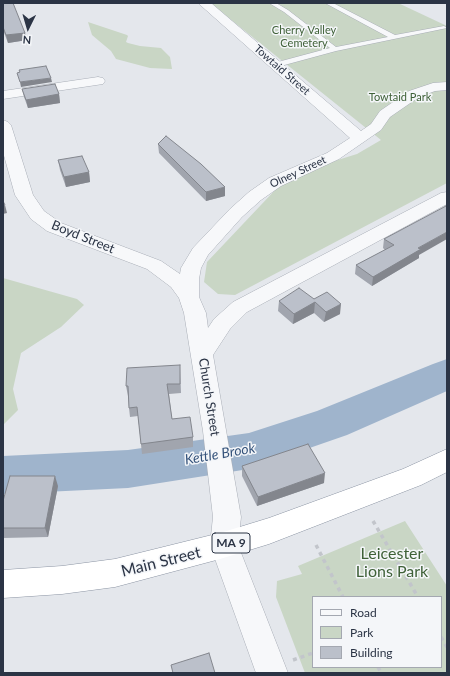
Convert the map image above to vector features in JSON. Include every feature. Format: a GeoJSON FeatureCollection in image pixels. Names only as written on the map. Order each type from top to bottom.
{"type":"FeatureCollection","features":[{"type":"Feature","properties":{"kind":"highway","name":"Main Street"},"geometry":{"type":"LineString","coordinates":[[3,584],[62,580],[115,573],[161,563],[276,529],[412,476],[447,460]]}},
{"type":"Feature","properties":{"kind":"street","name":"Towtaid Street"},"geometry":{"type":"LineString","coordinates":[[204,3],[360,138]]}},
{"type":"Feature","properties":{"kind":"street"},"geometry":{"type":"LineString","coordinates":[[3,95],[98,81]]}},
{"type":"Feature","properties":{"kind":"street","name":"Olney Street"},"geometry":{"type":"LineString","coordinates":[[189,297],[189,279],[194,262],[200,252],[236,213],[265,188],[333,156],[376,127],[385,114],[414,94],[433,87],[447,86]]}},
{"type":"Feature","properties":{"kind":"street","name":"Boyd Street"},"geometry":{"type":"LineString","coordinates":[[3,125],[24,196],[29,206],[37,215],[51,225],[71,234],[154,265],[178,282],[189,297]]}},
{"type":"Feature","properties":{"kind":"street"},"geometry":{"type":"LineString","coordinates":[[202,355],[222,324],[240,306],[447,197]]}},
{"type":"Feature","properties":{"kind":"street","name":"Church Street"},"geometry":{"type":"LineString","coordinates":[[189,297],[195,313],[221,471],[227,518],[224,545]]}},
{"type":"Feature","properties":{"kind":"street"},"geometry":{"type":"LineString","coordinates":[[224,545],[280,667]]}},
{"type":"Feature","properties":{"kind":"lane"},"geometry":{"type":"LineString","coordinates":[[272,3],[286,11],[335,48]]}},
{"type":"Feature","properties":{"kind":"lane"},"geometry":{"type":"LineString","coordinates":[[328,3],[393,37]]}},
{"type":"Feature","properties":{"kind":"lane"},"geometry":{"type":"LineString","coordinates":[[277,65],[335,48],[444,28]]}},
{"type":"Feature","properties":{"kind":"path"},"geometry":{"type":"LineString","coordinates":[[373,521],[417,596]]}},
{"type":"Feature","properties":{"kind":"path"},"geometry":{"type":"LineString","coordinates":[[316,545],[342,596]]}},
{"type":"Feature","properties":{"kind":"path"},"geometry":{"type":"LineString","coordinates":[[280,667],[312,653]]}},
{"type":"Feature","properties":{"kind":"green space","name":"Towtaid Park"},"geometry":{"type":"Polygon","coordinates":[[[210,3],[398,3],[447,26],[447,183],[235,295],[218,294],[204,282],[207,262],[278,187],[312,168],[357,154],[381,140],[210,3]]]}},
{"type":"Feature","properties":{"kind":"green space"},"geometry":{"type":"Polygon","coordinates":[[[88,22],[127,35],[126,42],[128,43],[161,48],[170,57],[172,69],[150,68],[116,59],[111,51],[92,35],[88,22]]]}},
{"type":"Feature","properties":{"kind":"green space"},"geometry":{"type":"Polygon","coordinates":[[[3,278],[77,299],[84,305],[61,327],[21,353],[13,389],[18,410],[3,425],[3,278]]]}},
{"type":"Feature","properties":{"kind":"green space","name":"Leicester Lions Park"},"geometry":{"type":"Polygon","coordinates":[[[405,521],[447,586],[447,673],[305,673],[276,597],[277,581],[302,574],[298,566],[405,521]]]}},
{"type":"Feature","properties":{"kind":"building"},"geometry":{"type":"Polygon","coordinates":[[[3,3],[13,3],[25,33],[6,35],[3,27],[3,3]]]}},
{"type":"Feature","properties":{"kind":"building"},"geometry":{"type":"Polygon","coordinates":[[[46,66],[51,78],[20,82],[17,73],[20,72],[19,70],[46,66]]]}},
{"type":"Feature","properties":{"kind":"building"},"geometry":{"type":"Polygon","coordinates":[[[55,84],[59,94],[26,100],[22,89],[55,84]]]}},
{"type":"Feature","properties":{"kind":"building"},"geometry":{"type":"Polygon","coordinates":[[[166,136],[201,164],[225,187],[206,192],[158,144],[166,136]]]}},
{"type":"Feature","properties":{"kind":"building"},"geometry":{"type":"Polygon","coordinates":[[[82,156],[89,172],[64,177],[58,160],[82,156]]]}},
{"type":"Feature","properties":{"kind":"building"},"geometry":{"type":"Polygon","coordinates":[[[446,206],[447,232],[418,248],[421,249],[373,277],[356,265],[394,245],[384,239],[446,206]]]}},
{"type":"Feature","properties":{"kind":"building"},"geometry":{"type":"Polygon","coordinates":[[[299,288],[314,299],[327,292],[341,304],[326,312],[315,302],[294,314],[279,301],[299,288]]]}},
{"type":"Feature","properties":{"kind":"building"},"geometry":{"type":"Polygon","coordinates":[[[180,365],[180,384],[167,384],[172,419],[190,417],[193,437],[141,444],[137,407],[129,408],[128,386],[126,386],[127,368],[180,365]]]}},
{"type":"Feature","properties":{"kind":"building"},"geometry":{"type":"Polygon","coordinates":[[[308,444],[325,473],[258,497],[242,466],[308,444]]]}},
{"type":"Feature","properties":{"kind":"building"},"geometry":{"type":"Polygon","coordinates":[[[10,476],[55,476],[45,528],[3,528],[3,501],[10,476]]]}},
{"type":"Feature","properties":{"kind":"building"},"geometry":{"type":"Polygon","coordinates":[[[209,653],[215,673],[173,673],[171,665],[209,653]]]}},
{"type":"Feature","properties":{"kind":"waterway","name":"Kettle Brook"},"geometry":{"type":"LineString","coordinates":[[3,475],[128,469],[249,451],[332,423],[447,374]]}},
{"type":"Feature","properties":{"kind":"park label","name":"Cherry Valley Cemetery"},"geometry":{"type":"Point","coordinates":[304,36]}}]}
